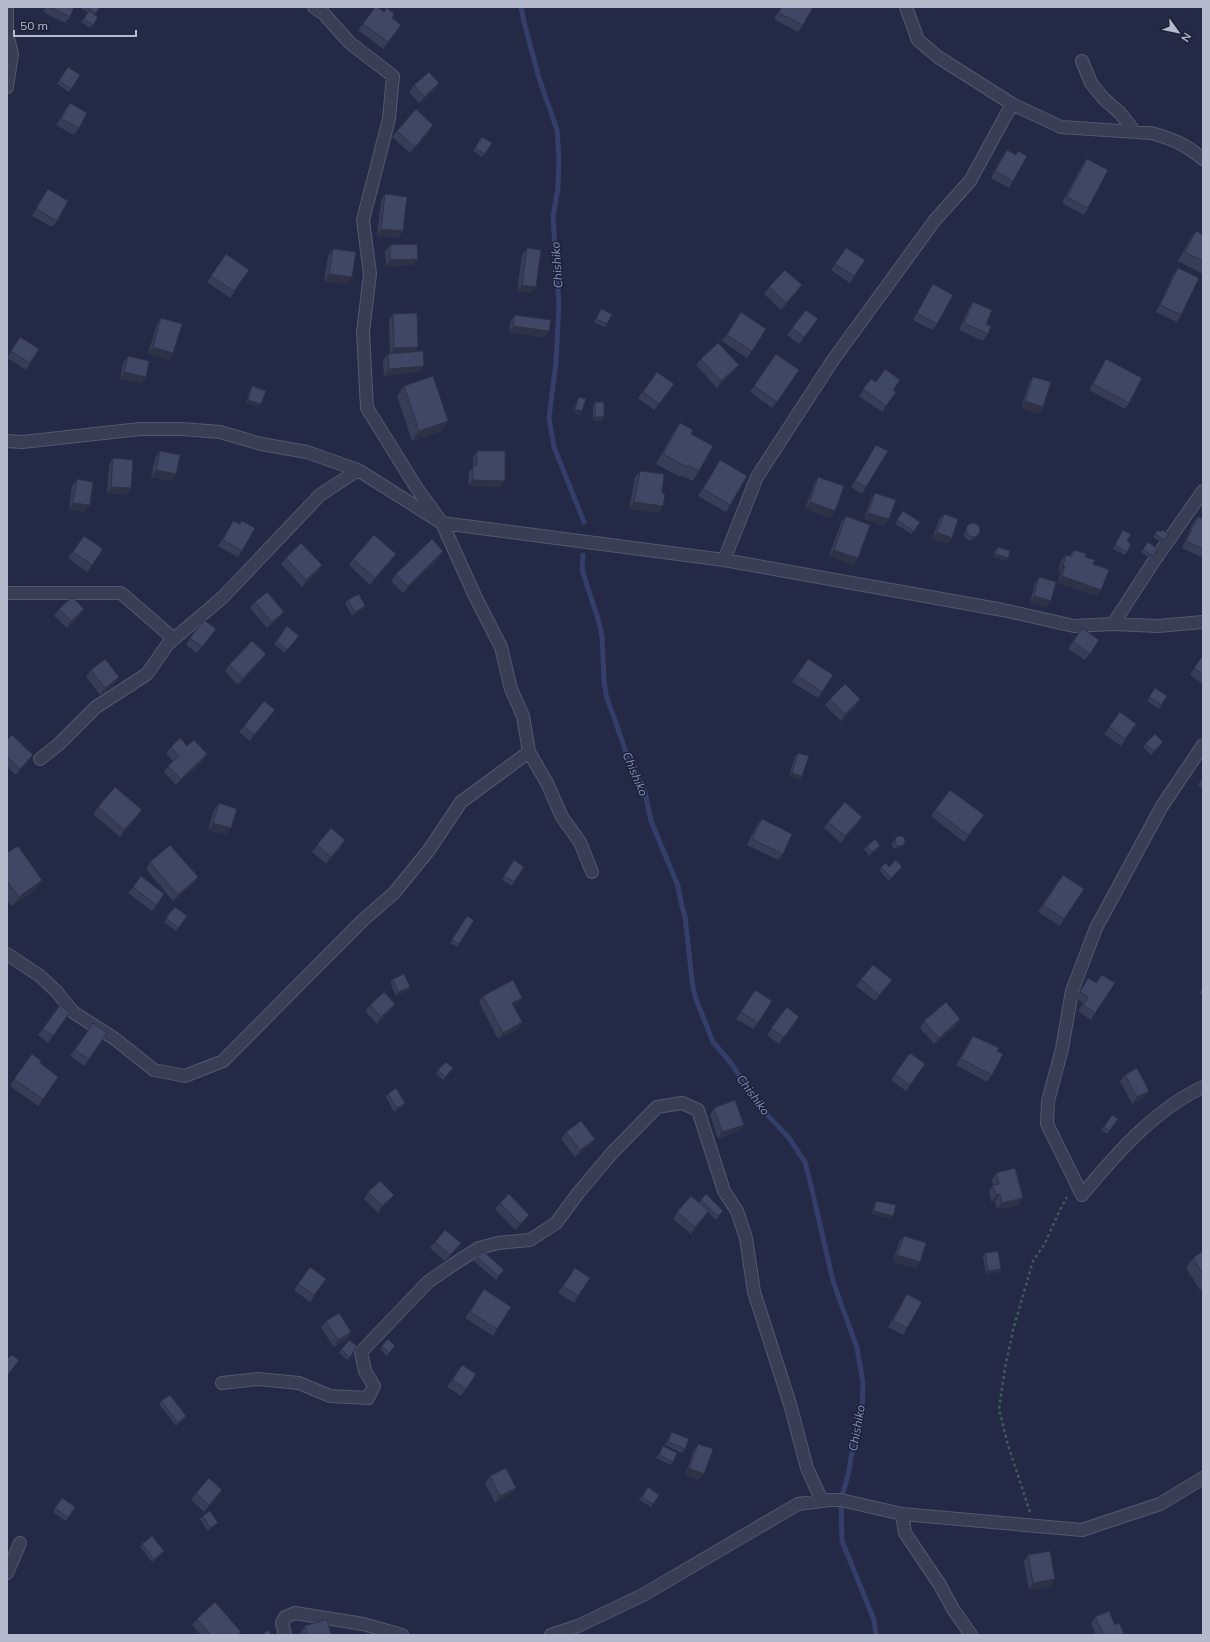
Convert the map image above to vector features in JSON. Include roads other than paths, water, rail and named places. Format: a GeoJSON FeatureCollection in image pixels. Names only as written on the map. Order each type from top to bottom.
{"type":"FeatureCollection","features":[{"type":"Feature","properties":{"kind":"street"},"geometry":{"type":"LineString","coordinates":[[7,7],[7,34],[12,54],[7,87]]}},
{"type":"Feature","properties":{"kind":"street"},"geometry":{"type":"LineString","coordinates":[[314,7],[324,14],[350,43],[393,76],[389,118],[363,220],[370,274],[363,332],[367,408],[416,487],[442,523],[475,596],[501,647],[511,689],[522,716],[528,752],[547,783],[562,817],[580,842],[592,872]]}},
{"type":"Feature","properties":{"kind":"street"},"geometry":{"type":"LineString","coordinates":[[906,7],[918,40],[938,57],[1012,104],[1061,127],[1151,133],[1183,143],[1203,159]]}},
{"type":"Feature","properties":{"kind":"street"},"geometry":{"type":"LineString","coordinates":[[1082,61],[1090,83],[1103,98],[1120,113],[1135,132]]}},
{"type":"Feature","properties":{"kind":"street"},"geometry":{"type":"LineString","coordinates":[[724,560],[757,477],[833,360],[935,220],[970,181],[1012,104]]}},
{"type":"Feature","properties":{"kind":"street"},"geometry":{"type":"LineString","coordinates":[[7,441],[36,441],[140,428],[220,432],[261,444],[306,452],[358,470],[442,523],[724,560],[1003,610],[1074,626],[1113,624],[1158,626],[1203,622]]}},
{"type":"Feature","properties":{"kind":"street"},"geometry":{"type":"LineString","coordinates":[[40,759],[59,744],[96,707],[147,674],[168,644],[223,597],[320,495],[358,470]]}},
{"type":"Feature","properties":{"kind":"street"},"geometry":{"type":"LineString","coordinates":[[1113,624],[1154,561],[1203,491]]}},
{"type":"Feature","properties":{"kind":"street"},"geometry":{"type":"LineString","coordinates":[[7,593],[121,593],[174,639]]}},
{"type":"Feature","properties":{"kind":"street"},"geometry":{"type":"LineString","coordinates":[[1203,745],[1162,806],[1096,928],[1072,992],[1062,1048],[1048,1100],[1047,1124],[1082,1195],[1140,1132],[1160,1113],[1203,1087]]}},
{"type":"Feature","properties":{"kind":"street"},"geometry":{"type":"LineString","coordinates":[[7,954],[40,976],[57,992],[73,1012],[115,1039],[154,1070],[185,1076],[223,1060],[363,920],[394,893],[429,850],[461,802],[528,752]]}},
{"type":"Feature","properties":{"kind":"street"},"geometry":{"type":"LineString","coordinates":[[222,1383],[258,1379],[299,1383],[330,1396],[368,1398],[374,1386],[365,1371],[361,1352],[428,1282],[479,1248],[498,1243],[530,1240],[556,1222],[612,1153],[658,1107],[682,1103],[698,1110],[724,1191],[739,1218],[746,1238],[754,1292],[790,1404],[807,1468],[822,1501]]}},
{"type":"Feature","properties":{"kind":"street"},"geometry":{"type":"LineString","coordinates":[[551,1635],[578,1626],[643,1595],[798,1504],[841,1500],[902,1514],[1082,1530],[1160,1504],[1203,1478]]}},
{"type":"Feature","properties":{"kind":"street"},"geometry":{"type":"LineString","coordinates":[[902,1514],[905,1533],[971,1635]]}},
{"type":"Feature","properties":{"kind":"street"},"geometry":{"type":"LineString","coordinates":[[7,1573],[20,1543]]}},
{"type":"Feature","properties":{"kind":"street"},"geometry":{"type":"LineString","coordinates":[[285,1635],[282,1623],[285,1617],[295,1613],[363,1624],[402,1635]]}},
{"type":"Feature","properties":{"kind":"waterway","name":"Chishiko"},"geometry":{"type":"LineString","coordinates":[[521,7],[539,78],[557,130],[559,159],[558,188],[553,217],[559,304],[556,362],[549,418],[554,447],[584,522]]}},
{"type":"Feature","properties":{"kind":"waterway","name":"Chishiko"},"geometry":{"type":"LineString","coordinates":[[583,555],[582,569],[602,636],[606,695],[626,752],[645,792],[651,821],[678,886],[685,917],[693,988],[697,1002],[713,1042],[731,1063],[759,1106],[789,1138],[805,1162],[833,1281],[857,1348],[863,1383],[862,1414],[860,1428],[851,1457],[849,1471],[841,1500],[842,1541],[874,1620],[876,1635]]}}]}
